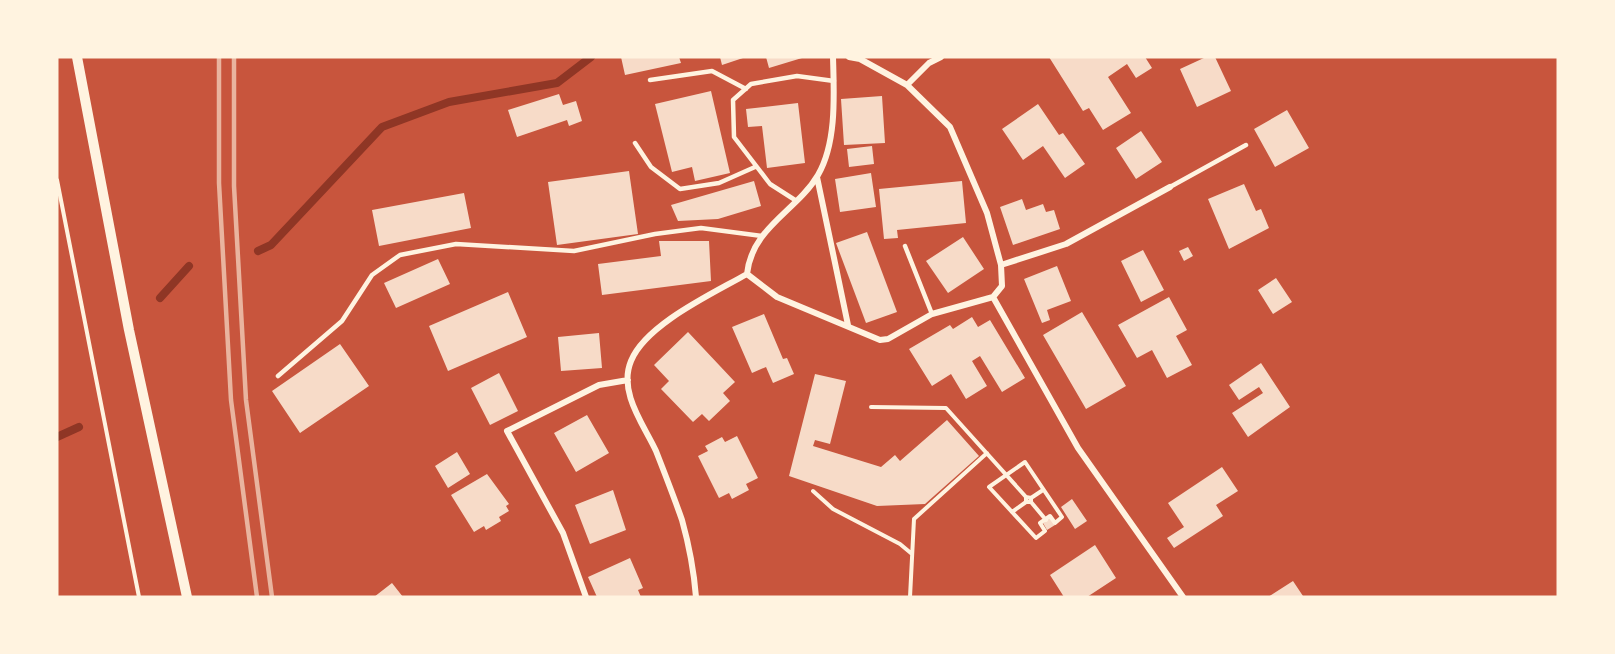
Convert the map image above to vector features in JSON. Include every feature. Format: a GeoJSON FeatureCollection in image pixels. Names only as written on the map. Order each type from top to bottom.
{"type":"FeatureCollection","features":[{"type":"Feature","properties":{"kind":"street"},"geometry":{"type":"LineString","coordinates":[[77,57],[129,330],[188,597]]}},
{"type":"Feature","properties":{"kind":"street"},"geometry":{"type":"LineString","coordinates":[[747,274],[749,256],[762,236],[817,177],[824,164],[831,134],[833,57]]}},
{"type":"Feature","properties":{"kind":"street"},"geometry":{"type":"LineString","coordinates":[[747,274],[777,297],[880,340],[888,339],[932,314],[993,297],[1002,286],[1001,265],[987,213],[950,127],[907,85],[860,59],[849,57]]}},
{"type":"Feature","properties":{"kind":"street"},"geometry":{"type":"LineString","coordinates":[[907,85],[929,63],[941,57]]}},
{"type":"Feature","properties":{"kind":"street"},"geometry":{"type":"LineString","coordinates":[[817,177],[848,325]]}},
{"type":"Feature","properties":{"kind":"street"},"geometry":{"type":"LineString","coordinates":[[1001,265],[1066,244],[1170,187]]}},
{"type":"Feature","properties":{"kind":"street"},"geometry":{"type":"LineString","coordinates":[[696,597],[682,521],[656,451],[631,400],[628,380],[631,361],[642,345],[672,316],[747,274]]}},
{"type":"Feature","properties":{"kind":"street"},"geometry":{"type":"LineString","coordinates":[[993,297],[1078,448],[1183,597]]}},
{"type":"Feature","properties":{"kind":"street"},"geometry":{"type":"LineString","coordinates":[[586,597],[563,533],[507,431],[599,385],[628,380]]}},
{"type":"Feature","properties":{"kind":"lane"},"geometry":{"type":"LineString","coordinates":[[651,80],[712,71],[746,89]]}},
{"type":"Feature","properties":{"kind":"lane"},"geometry":{"type":"LineString","coordinates":[[795,200],[770,184],[734,137],[733,100],[751,84],[797,76],[834,81]]}},
{"type":"Feature","properties":{"kind":"lane"},"geometry":{"type":"LineString","coordinates":[[635,143],[651,167],[680,189],[719,183],[755,166]]}},
{"type":"Feature","properties":{"kind":"lane"},"geometry":{"type":"LineString","coordinates":[[1170,187],[1246,144]]}},
{"type":"Feature","properties":{"kind":"lane"},"geometry":{"type":"LineString","coordinates":[[279,376],[342,321],[372,275],[400,255],[456,244],[574,251],[655,234],[700,228],[762,236]]}},
{"type":"Feature","properties":{"kind":"lane"},"geometry":{"type":"LineString","coordinates":[[905,246],[932,314]]}},
{"type":"Feature","properties":{"kind":"path"},"geometry":{"type":"LineString","coordinates":[[57,180],[139,597]]}},
{"type":"Feature","properties":{"kind":"path"},"geometry":{"type":"LineString","coordinates":[[872,407],[946,408],[1046,520]]}},
{"type":"Feature","properties":{"kind":"path"},"geometry":{"type":"LineString","coordinates":[[910,597],[914,519],[987,453]]}},
{"type":"Feature","properties":{"kind":"path"},"geometry":{"type":"LineString","coordinates":[[1025,462],[1043,490],[1062,518],[1055,523],[1050,516],[1040,523],[1045,531],[1036,538],[988,487],[1025,462]]}},
{"type":"Feature","properties":{"kind":"path"},"geometry":{"type":"LineString","coordinates":[[1012,512],[1043,490]]}},
{"type":"Feature","properties":{"kind":"path"},"geometry":{"type":"LineString","coordinates":[[813,491],[833,509],[900,544],[913,555]]}},
{"type":"Feature","properties":{"kind":"building"},"geometry":{"type":"Polygon","coordinates":[[[621,57],[679,57],[681,63],[625,75],[621,57]]]}},
{"type":"Feature","properties":{"kind":"building"},"geometry":{"type":"Polygon","coordinates":[[[720,57],[746,57],[722,65],[720,57]]]}},
{"type":"Feature","properties":{"kind":"building"},"geometry":{"type":"Polygon","coordinates":[[[766,57],[802,57],[802,58],[769,68],[766,57]]]}},
{"type":"Feature","properties":{"kind":"building"},"geometry":{"type":"Polygon","coordinates":[[[1049,57],[1145,57],[1152,68],[1136,78],[1127,64],[1108,77],[1131,113],[1103,130],[1089,108],[1083,111],[1049,57]]]}},
{"type":"Feature","properties":{"kind":"building"},"geometry":{"type":"Polygon","coordinates":[[[1206,57],[1215,57],[1231,91],[1197,107],[1180,69],[1206,57]]]}},
{"type":"Feature","properties":{"kind":"building"},"geometry":{"type":"Polygon","coordinates":[[[711,91],[730,173],[695,181],[692,167],[672,172],[655,104],[711,91]]]}},
{"type":"Feature","properties":{"kind":"building"},"geometry":{"type":"Polygon","coordinates":[[[559,94],[563,105],[576,101],[582,121],[569,126],[567,120],[517,137],[508,110],[559,94]]]}},
{"type":"Feature","properties":{"kind":"building"},"geometry":{"type":"Polygon","coordinates":[[[882,96],[885,143],[844,145],[841,99],[882,96]]]}},
{"type":"Feature","properties":{"kind":"building"},"geometry":{"type":"Polygon","coordinates":[[[798,103],[805,163],[767,168],[762,126],[748,127],[746,109],[798,103]]]}},
{"type":"Feature","properties":{"kind":"building"},"geometry":{"type":"Polygon","coordinates":[[[1038,104],[1059,135],[1063,133],[1085,164],[1065,178],[1043,146],[1023,160],[1002,129],[1038,104]]]}},
{"type":"Feature","properties":{"kind":"building"},"geometry":{"type":"Polygon","coordinates":[[[1287,110],[1309,148],[1275,167],[1254,129],[1287,110]]]}},
{"type":"Feature","properties":{"kind":"building"},"geometry":{"type":"Polygon","coordinates":[[[1141,131],[1162,162],[1136,179],[1116,148],[1141,131]]]}},
{"type":"Feature","properties":{"kind":"building"},"geometry":{"type":"Polygon","coordinates":[[[872,146],[874,164],[849,167],[847,149],[872,146]]]}},
{"type":"Feature","properties":{"kind":"building"},"geometry":{"type":"Polygon","coordinates":[[[629,171],[638,234],[557,245],[548,182],[629,171]]]}},
{"type":"Feature","properties":{"kind":"building"},"geometry":{"type":"Polygon","coordinates":[[[871,173],[876,207],[840,212],[835,179],[871,173]]]}},
{"type":"Feature","properties":{"kind":"building"},"geometry":{"type":"Polygon","coordinates":[[[754,181],[761,206],[718,219],[678,221],[671,205],[754,181]]]}},
{"type":"Feature","properties":{"kind":"building"},"geometry":{"type":"Polygon","coordinates":[[[962,181],[966,223],[897,230],[898,238],[884,239],[879,189],[962,181]]]}},
{"type":"Feature","properties":{"kind":"building"},"geometry":{"type":"Polygon","coordinates":[[[1244,184],[1256,211],[1261,209],[1269,228],[1229,249],[1208,199],[1244,184]]]}},
{"type":"Feature","properties":{"kind":"building"},"geometry":{"type":"Polygon","coordinates":[[[464,193],[471,228],[379,246],[372,210],[464,193]]]}},
{"type":"Feature","properties":{"kind":"building"},"geometry":{"type":"Polygon","coordinates":[[[1022,199],[1026,210],[1043,204],[1046,212],[1054,210],[1060,229],[1013,245],[1000,207],[1022,199]]]}},
{"type":"Feature","properties":{"kind":"building"},"geometry":{"type":"Polygon","coordinates":[[[867,232],[897,312],[866,323],[836,243],[867,232]]]}},
{"type":"Feature","properties":{"kind":"building"},"geometry":{"type":"Polygon","coordinates":[[[963,237],[984,269],[948,293],[926,261],[963,237]]]}},
{"type":"Feature","properties":{"kind":"building"},"geometry":{"type":"Polygon","coordinates":[[[659,241],[709,241],[711,281],[602,295],[598,264],[661,256],[659,241]]]}},
{"type":"Feature","properties":{"kind":"building"},"geometry":{"type":"Polygon","coordinates":[[[1188,247],[1193,256],[1184,261],[1179,251],[1188,247]]]}},
{"type":"Feature","properties":{"kind":"building"},"geometry":{"type":"Polygon","coordinates":[[[1143,250],[1164,290],[1141,302],[1121,261],[1143,250]]]}},
{"type":"Feature","properties":{"kind":"building"},"geometry":{"type":"Polygon","coordinates":[[[438,259],[450,284],[396,308],[384,283],[438,259]]]}},
{"type":"Feature","properties":{"kind":"building"},"geometry":{"type":"Polygon","coordinates":[[[1057,266],[1071,301],[1047,310],[1050,320],[1042,323],[1024,279],[1057,266]]]}},
{"type":"Feature","properties":{"kind":"building"},"geometry":{"type":"Polygon","coordinates":[[[1276,278],[1292,302],[1273,314],[1258,290],[1276,278]]]}},
{"type":"Feature","properties":{"kind":"building"},"geometry":{"type":"Polygon","coordinates":[[[508,292],[527,337],[448,371],[429,326],[508,292]]]}},
{"type":"Feature","properties":{"kind":"building"},"geometry":{"type":"Polygon","coordinates":[[[1169,297],[1187,330],[1176,336],[1192,365],[1167,378],[1152,350],[1137,358],[1118,325],[1169,297]]]}},
{"type":"Feature","properties":{"kind":"building"},"geometry":{"type":"Polygon","coordinates":[[[1082,312],[1126,386],[1086,409],[1043,335],[1082,312]]]}},
{"type":"Feature","properties":{"kind":"building"},"geometry":{"type":"Polygon","coordinates":[[[764,314],[783,359],[787,358],[794,374],[773,383],[766,367],[752,373],[732,327],[764,314]]]}},
{"type":"Feature","properties":{"kind":"building"},"geometry":{"type":"Polygon","coordinates":[[[972,317],[978,327],[990,320],[1025,378],[1002,392],[980,356],[972,361],[987,386],[966,399],[951,374],[932,386],[909,349],[950,325],[953,329],[972,317]]]}},
{"type":"Feature","properties":{"kind":"building"},"geometry":{"type":"Polygon","coordinates":[[[688,332],[735,382],[723,393],[730,401],[709,421],[702,414],[693,422],[661,389],[669,381],[654,365],[688,332]]]}},
{"type":"Feature","properties":{"kind":"building"},"geometry":{"type":"Polygon","coordinates":[[[599,333],[602,368],[561,371],[558,337],[599,333]]]}},
{"type":"Feature","properties":{"kind":"building"},"geometry":{"type":"Polygon","coordinates":[[[340,344],[369,386],[300,433],[272,391],[340,344]]]}},
{"type":"Feature","properties":{"kind":"building"},"geometry":{"type":"Polygon","coordinates":[[[1261,363],[1290,407],[1248,437],[1232,413],[1263,393],[1259,387],[1239,400],[1229,385],[1261,363]]]}},
{"type":"Feature","properties":{"kind":"building"},"geometry":{"type":"Polygon","coordinates":[[[499,373],[518,411],[490,425],[471,388],[499,373]]]}},
{"type":"Feature","properties":{"kind":"building"},"geometry":{"type":"Polygon","coordinates":[[[815,374],[846,381],[830,444],[815,440],[813,446],[881,467],[895,455],[900,461],[947,420],[979,456],[925,504],[877,506],[789,476],[815,374]]]}},
{"type":"Feature","properties":{"kind":"building"},"geometry":{"type":"Polygon","coordinates":[[[587,415],[609,453],[576,472],[554,433],[587,415]]]}},
{"type":"Feature","properties":{"kind":"building"},"geometry":{"type":"Polygon","coordinates":[[[737,436],[758,478],[746,484],[749,490],[732,499],[729,493],[719,498],[698,456],[708,451],[705,446],[722,437],[725,442],[737,436]]]}},
{"type":"Feature","properties":{"kind":"building"},"geometry":{"type":"Polygon","coordinates":[[[457,452],[470,474],[448,488],[435,466],[457,452]]]}},
{"type":"Feature","properties":{"kind":"building"},"geometry":{"type":"Polygon","coordinates":[[[1222,467],[1238,491],[1216,505],[1223,516],[1174,548],[1167,538],[1184,527],[1168,503],[1222,467]]]}},
{"type":"Feature","properties":{"kind":"building"},"geometry":{"type":"Polygon","coordinates":[[[487,474],[509,504],[506,506],[509,511],[499,517],[501,521],[486,530],[484,526],[474,532],[451,495],[487,474]]]}},
{"type":"Feature","properties":{"kind":"building"},"geometry":{"type":"Polygon","coordinates":[[[613,490],[626,530],[590,544],[575,505],[613,490]]]}},
{"type":"Feature","properties":{"kind":"building"},"geometry":{"type":"Polygon","coordinates":[[[1072,499],[1087,521],[1075,529],[1061,507],[1072,499]]]}},
{"type":"Feature","properties":{"kind":"building"},"geometry":{"type":"Polygon","coordinates":[[[1050,518],[1055,525],[1047,530],[1043,523],[1050,518]]]}},
{"type":"Feature","properties":{"kind":"building"},"geometry":{"type":"Polygon","coordinates":[[[1095,545],[1116,578],[1087,597],[1064,597],[1050,575],[1095,545]]]}},
{"type":"Feature","properties":{"kind":"building"},"geometry":{"type":"Polygon","coordinates":[[[630,558],[643,588],[638,590],[641,597],[597,597],[588,577],[630,558]]]}},
{"type":"Feature","properties":{"kind":"building"},"geometry":{"type":"Polygon","coordinates":[[[1293,581],[1303,596],[1268,597],[1293,581]]]}},
{"type":"Feature","properties":{"kind":"building"},"geometry":{"type":"Polygon","coordinates":[[[392,583],[403,597],[374,597],[392,583]]]}},
{"type":"Feature","properties":{"kind":"waterway"},"geometry":{"type":"LineString","coordinates":[[258,251],[271,245],[382,127],[449,102],[557,83],[591,57]]}},
{"type":"Feature","properties":{"kind":"waterway"},"geometry":{"type":"LineString","coordinates":[[160,298],[189,266]]}},
{"type":"Feature","properties":{"kind":"waterway"},"geometry":{"type":"LineString","coordinates":[[57,437],[79,427]]}},
{"type":"Feature","properties":{"kind":"railway"},"geometry":{"type":"LineString","coordinates":[[219,57],[219,183],[231,400],[257,597]]}},
{"type":"Feature","properties":{"kind":"railway"},"geometry":{"type":"LineString","coordinates":[[234,57],[234,186],[246,400],[272,597]]}}]}
